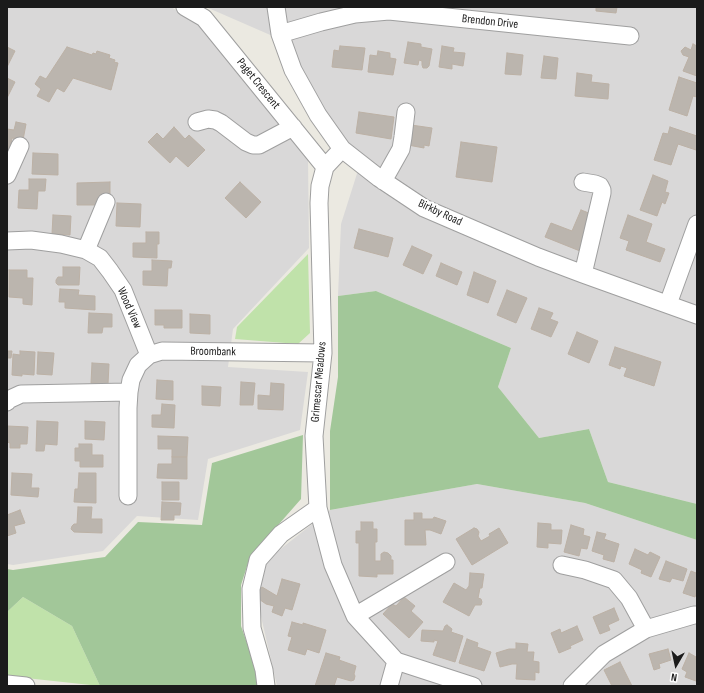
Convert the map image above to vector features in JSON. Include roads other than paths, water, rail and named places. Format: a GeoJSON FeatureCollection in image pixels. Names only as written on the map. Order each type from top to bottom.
{"type":"FeatureCollection","features":[{"type":"Feature","properties":{"kind":"street","name":"Paget Crescent"},"geometry":{"type":"LineString","coordinates":[[185,7],[204,18],[325,167]]}},
{"type":"Feature","properties":{"kind":"street","name":"Birkby Road"},"geometry":{"type":"LineString","coordinates":[[276,7],[280,34],[293,70],[318,115],[342,149],[383,181],[424,208],[538,257],[697,315]]}},
{"type":"Feature","properties":{"kind":"street","name":"Brendon Drive"},"geometry":{"type":"LineString","coordinates":[[280,34],[355,14],[389,11],[630,36]]}},
{"type":"Feature","properties":{"kind":"street"},"geometry":{"type":"LineString","coordinates":[[383,181],[401,149],[406,112]]}},
{"type":"Feature","properties":{"kind":"street"},"geometry":{"type":"LineString","coordinates":[[198,122],[208,119],[215,120],[253,146],[259,145],[293,127]]}},
{"type":"Feature","properties":{"kind":"street"},"geometry":{"type":"LineString","coordinates":[[7,175],[20,146]]}},
{"type":"Feature","properties":{"kind":"street","name":"Grimescar Meadows"},"geometry":{"type":"LineString","coordinates":[[342,149],[325,167],[320,186],[319,203],[323,353],[314,436],[318,508],[333,566],[355,616],[396,661],[473,686]]}},
{"type":"Feature","properties":{"kind":"street"},"geometry":{"type":"LineString","coordinates":[[583,182],[600,186],[602,193],[583,274]]}},
{"type":"Feature","properties":{"kind":"street"},"geometry":{"type":"LineString","coordinates":[[86,250],[106,202]]}},
{"type":"Feature","properties":{"kind":"street"},"geometry":{"type":"LineString","coordinates":[[668,304],[697,224]]}},
{"type":"Feature","properties":{"kind":"street","name":"Wood View"},"geometry":{"type":"LineString","coordinates":[[7,241],[31,240],[61,244],[86,250],[100,258],[123,290],[149,355]]}},
{"type":"Feature","properties":{"kind":"street","name":"Broombank"},"geometry":{"type":"LineString","coordinates":[[149,355],[162,351],[323,353]]}},
{"type":"Feature","properties":{"kind":"street"},"geometry":{"type":"LineString","coordinates":[[128,496],[129,392],[131,380],[138,365],[149,355]]}},
{"type":"Feature","properties":{"kind":"street"},"geometry":{"type":"LineString","coordinates":[[7,402],[8,400],[21,394],[129,392]]}},
{"type":"Feature","properties":{"kind":"street"},"geometry":{"type":"LineString","coordinates":[[266,686],[264,670],[252,628],[251,589],[258,560],[281,534],[318,508]]}},
{"type":"Feature","properties":{"kind":"street"},"geometry":{"type":"LineString","coordinates":[[355,616],[446,562]]}},
{"type":"Feature","properties":{"kind":"street"},"geometry":{"type":"LineString","coordinates":[[562,565],[585,570],[614,580],[629,598],[646,629]]}},
{"type":"Feature","properties":{"kind":"street"},"geometry":{"type":"LineString","coordinates":[[572,686],[604,654],[646,629],[697,615]]}},
{"type":"Feature","properties":{"kind":"street"},"geometry":{"type":"LineString","coordinates":[[389,686],[396,661]]}},
{"type":"Feature","properties":{"kind":"street"},"geometry":{"type":"LineString","coordinates":[[7,684],[26,686]]}}]}
